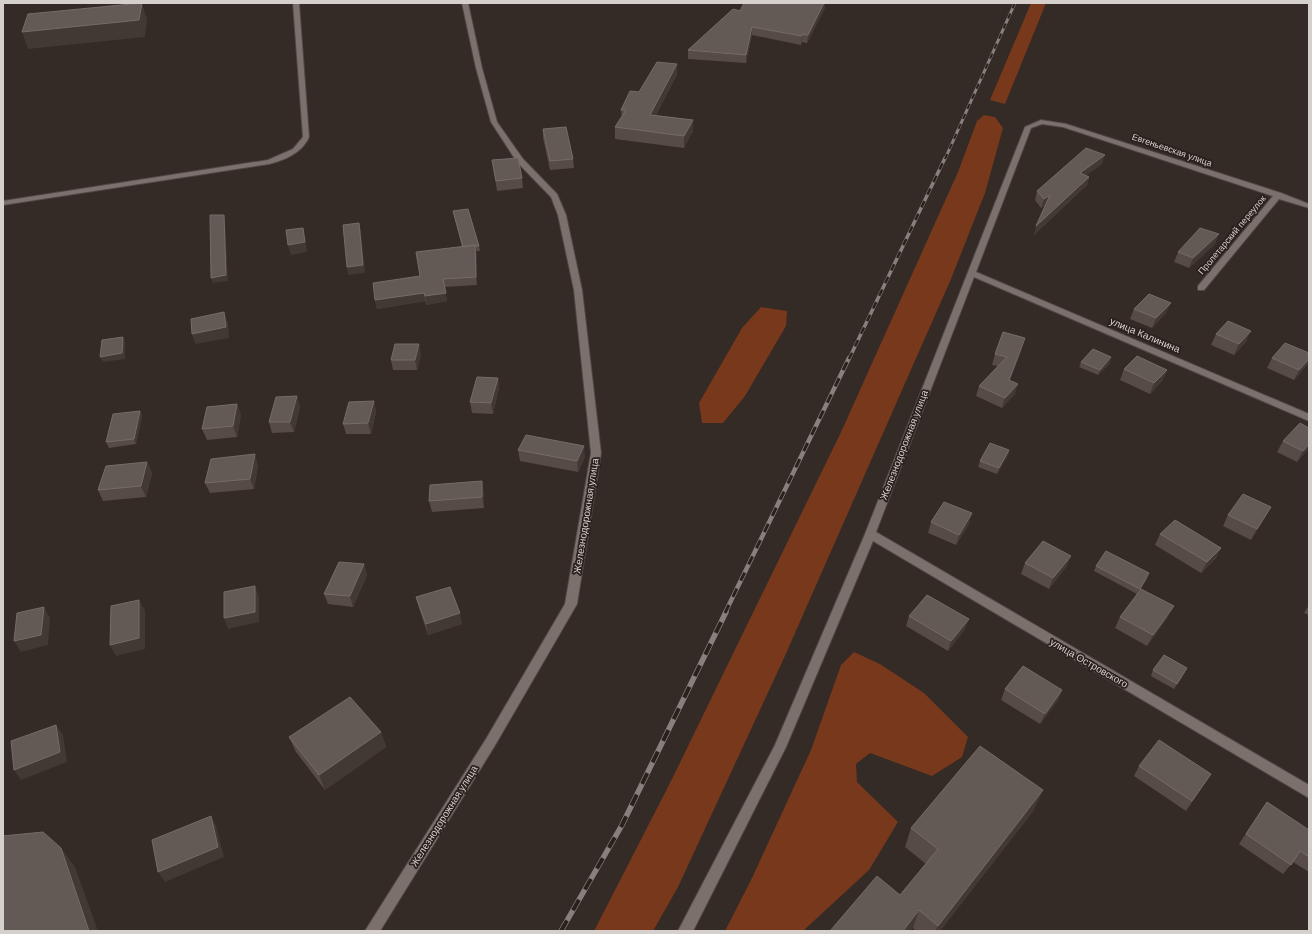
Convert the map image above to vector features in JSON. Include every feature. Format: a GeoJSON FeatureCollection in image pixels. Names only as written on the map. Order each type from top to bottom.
{"type":"FeatureCollection","features":[{"type":"Feature","properties":{"kind":"street"},"geometry":{"type":"LineString","coordinates":[[3,203],[269,162],[297,150],[304,144],[306,137],[296,3]]}},
{"type":"Feature","properties":{"kind":"street","name":"Железнодорожная улица"},"geometry":{"type":"LineString","coordinates":[[372,931],[490,743],[571,604],[596,453],[578,290],[562,215],[554,196],[520,160],[494,122],[479,68],[465,3]]}},
{"type":"Feature","properties":{"kind":"street","name":"Евгеньевская улица"},"geometry":{"type":"LineString","coordinates":[[1028,127],[1041,122],[1064,125],[1309,206]]}},
{"type":"Feature","properties":{"kind":"street","name":"Железнодорожная улица"},"geometry":{"type":"LineString","coordinates":[[685,931],[780,747],[870,534],[1028,127]]}},
{"type":"Feature","properties":{"kind":"street","name":"Пролетарский переулок"},"geometry":{"type":"LineString","coordinates":[[1201,288],[1278,195]]}},
{"type":"Feature","properties":{"kind":"street","name":"улица Калинина"},"geometry":{"type":"LineString","coordinates":[[972,273],[1309,418]]}},
{"type":"Feature","properties":{"kind":"street","name":"улица Островского"},"geometry":{"type":"LineString","coordinates":[[870,534],[1309,792]]}},
{"type":"Feature","properties":{"kind":"shaded area"},"geometry":{"type":"Polygon","coordinates":[[[1031,3],[1046,3],[1005,104],[990,100],[1031,3]]]}},
{"type":"Feature","properties":{"kind":"shaded area"},"geometry":{"type":"Polygon","coordinates":[[[984,115],[995,117],[1003,128],[985,193],[951,279],[784,658],[678,887],[653,931],[594,931],[671,781],[842,430],[958,172],[977,121],[984,115]]]}},
{"type":"Feature","properties":{"kind":"shaded area"},"geometry":{"type":"Polygon","coordinates":[[[761,307],[787,311],[786,326],[745,396],[723,423],[702,423],[699,403],[742,328],[761,307]]]}},
{"type":"Feature","properties":{"kind":"shaded area"},"geometry":{"type":"Polygon","coordinates":[[[854,652],[880,664],[924,693],[968,737],[962,757],[932,776],[870,753],[856,764],[857,782],[898,822],[869,870],[803,931],[725,931],[752,878],[811,750],[841,665],[854,652]]]}},
{"type":"Feature","properties":{"kind":"building"},"geometry":{"type":"Polygon","coordinates":[[[142,3],[139,20],[22,32],[28,14],[142,3]]]}},
{"type":"Feature","properties":{"kind":"building"},"geometry":{"type":"Polygon","coordinates":[[[744,3],[824,3],[808,35],[803,34],[802,36],[752,27],[746,55],[688,50],[733,9],[740,11],[744,3]]]}},
{"type":"Feature","properties":{"kind":"building"},"geometry":{"type":"Polygon","coordinates":[[[657,62],[677,64],[650,115],[693,120],[684,136],[615,127],[626,110],[621,110],[630,91],[639,92],[657,62]]]}},
{"type":"Feature","properties":{"kind":"building"},"geometry":{"type":"Polygon","coordinates":[[[566,127],[573,159],[550,161],[543,129],[566,127]]]}},
{"type":"Feature","properties":{"kind":"building"},"geometry":{"type":"Polygon","coordinates":[[[1086,148],[1105,155],[1080,173],[1089,177],[1036,226],[1050,195],[1044,199],[1037,191],[1086,148]]]}},
{"type":"Feature","properties":{"kind":"building"},"geometry":{"type":"Polygon","coordinates":[[[518,158],[522,178],[496,181],[492,160],[518,158]]]}},
{"type":"Feature","properties":{"kind":"building"},"geometry":{"type":"Polygon","coordinates":[[[468,209],[479,246],[475,245],[463,247],[453,211],[468,209]]]}},
{"type":"Feature","properties":{"kind":"building"},"geometry":{"type":"Polygon","coordinates":[[[210,215],[224,215],[226,275],[211,278],[210,215]]]}},
{"type":"Feature","properties":{"kind":"building"},"geometry":{"type":"Polygon","coordinates":[[[359,223],[363,265],[347,267],[343,225],[359,223]]]}},
{"type":"Feature","properties":{"kind":"building"},"geometry":{"type":"Polygon","coordinates":[[[303,228],[305,242],[288,245],[286,230],[303,228]]]}},
{"type":"Feature","properties":{"kind":"building"},"geometry":{"type":"Polygon","coordinates":[[[1200,228],[1219,234],[1193,258],[1178,252],[1200,228]]]}},
{"type":"Feature","properties":{"kind":"building"},"geometry":{"type":"Polygon","coordinates":[[[475,245],[476,277],[443,279],[446,293],[425,296],[424,293],[375,300],[373,283],[420,276],[416,252],[475,245]]]}},
{"type":"Feature","properties":{"kind":"building"},"geometry":{"type":"Polygon","coordinates":[[[1149,294],[1171,303],[1156,318],[1134,309],[1149,294]]]}},
{"type":"Feature","properties":{"kind":"building"},"geometry":{"type":"Polygon","coordinates":[[[224,312],[226,327],[192,334],[191,319],[224,312]]]}},
{"type":"Feature","properties":{"kind":"building"},"geometry":{"type":"Polygon","coordinates":[[[1228,321],[1251,331],[1239,344],[1216,334],[1228,321]]]}},
{"type":"Feature","properties":{"kind":"building"},"geometry":{"type":"Polygon","coordinates":[[[1003,332],[1025,338],[1009,380],[1018,384],[1005,398],[979,386],[1007,357],[995,354],[1003,332]]]}},
{"type":"Feature","properties":{"kind":"building"},"geometry":{"type":"Polygon","coordinates":[[[123,337],[122,353],[100,357],[102,340],[123,337]]]}},
{"type":"Feature","properties":{"kind":"building"},"geometry":{"type":"Polygon","coordinates":[[[1285,343],[1309,353],[1309,359],[1299,370],[1272,358],[1285,343]]]}},
{"type":"Feature","properties":{"kind":"building"},"geometry":{"type":"Polygon","coordinates":[[[395,344],[419,344],[415,360],[391,360],[395,344]]]}},
{"type":"Feature","properties":{"kind":"building"},"geometry":{"type":"Polygon","coordinates":[[[1093,349],[1111,357],[1100,370],[1081,362],[1093,349]]]}},
{"type":"Feature","properties":{"kind":"building"},"geometry":{"type":"Polygon","coordinates":[[[1137,356],[1167,370],[1154,383],[1124,369],[1137,356]]]}},
{"type":"Feature","properties":{"kind":"building"},"geometry":{"type":"Polygon","coordinates":[[[477,377],[498,378],[491,403],[470,402],[477,377]]]}},
{"type":"Feature","properties":{"kind":"building"},"geometry":{"type":"Polygon","coordinates":[[[297,396],[290,422],[269,422],[276,397],[297,396]]]}},
{"type":"Feature","properties":{"kind":"building"},"geometry":{"type":"Polygon","coordinates":[[[374,401],[368,423],[343,424],[349,402],[374,401]]]}},
{"type":"Feature","properties":{"kind":"building"},"geometry":{"type":"Polygon","coordinates":[[[237,404],[233,426],[202,429],[207,407],[237,404]]]}},
{"type":"Feature","properties":{"kind":"building"},"geometry":{"type":"Polygon","coordinates":[[[140,411],[134,439],[106,442],[113,414],[140,411]]]}},
{"type":"Feature","properties":{"kind":"building"},"geometry":{"type":"Polygon","coordinates":[[[1300,423],[1309,428],[1309,444],[1303,451],[1283,441],[1300,423]]]}},
{"type":"Feature","properties":{"kind":"building"},"geometry":{"type":"Polygon","coordinates":[[[526,435],[584,446],[577,461],[518,450],[526,435]]]}},
{"type":"Feature","properties":{"kind":"building"},"geometry":{"type":"Polygon","coordinates":[[[990,443],[1009,450],[999,468],[980,461],[990,443]]]}},
{"type":"Feature","properties":{"kind":"building"},"geometry":{"type":"Polygon","coordinates":[[[255,454],[250,479],[205,483],[211,459],[255,454]]]}},
{"type":"Feature","properties":{"kind":"building"},"geometry":{"type":"Polygon","coordinates":[[[147,462],[141,486],[98,490],[106,466],[147,462]]]}},
{"type":"Feature","properties":{"kind":"building"},"geometry":{"type":"Polygon","coordinates":[[[482,481],[482,497],[429,501],[430,485],[482,481]]]}},
{"type":"Feature","properties":{"kind":"building"},"geometry":{"type":"Polygon","coordinates":[[[1243,494],[1271,507],[1257,529],[1228,515],[1243,494]]]}},
{"type":"Feature","properties":{"kind":"building"},"geometry":{"type":"Polygon","coordinates":[[[944,502],[972,513],[959,535],[931,522],[944,502]]]}},
{"type":"Feature","properties":{"kind":"building"},"geometry":{"type":"Polygon","coordinates":[[[1175,520],[1221,548],[1207,562],[1160,534],[1175,520]]]}},
{"type":"Feature","properties":{"kind":"building"},"geometry":{"type":"Polygon","coordinates":[[[1043,541],[1071,556],[1053,578],[1025,563],[1043,541]]]}},
{"type":"Feature","properties":{"kind":"building"},"geometry":{"type":"Polygon","coordinates":[[[1106,551],[1149,573],[1140,589],[1096,566],[1106,551]]]}},
{"type":"Feature","properties":{"kind":"building"},"geometry":{"type":"Polygon","coordinates":[[[339,562],[364,564],[350,596],[324,594],[339,562]]]}},
{"type":"Feature","properties":{"kind":"building"},"geometry":{"type":"Polygon","coordinates":[[[255,586],[255,612],[224,618],[224,592],[255,586]]]}},
{"type":"Feature","properties":{"kind":"building"},"geometry":{"type":"Polygon","coordinates":[[[450,587],[460,613],[426,624],[416,597],[450,587]]]}},
{"type":"Feature","properties":{"kind":"building"},"geometry":{"type":"Polygon","coordinates":[[[1141,589],[1174,606],[1153,635],[1120,617],[1141,589]]]}},
{"type":"Feature","properties":{"kind":"building"},"geometry":{"type":"Polygon","coordinates":[[[927,595],[969,619],[951,641],[909,616],[927,595]]]}},
{"type":"Feature","properties":{"kind":"building"},"geometry":{"type":"Polygon","coordinates":[[[139,600],[139,638],[110,645],[111,606],[139,600]]]}},
{"type":"Feature","properties":{"kind":"building"},"geometry":{"type":"Polygon","coordinates":[[[44,607],[41,635],[14,641],[17,613],[44,607]]]}},
{"type":"Feature","properties":{"kind":"building"},"geometry":{"type":"Polygon","coordinates":[[[1164,655],[1187,668],[1177,684],[1153,670],[1164,655]]]}},
{"type":"Feature","properties":{"kind":"building"},"geometry":{"type":"Polygon","coordinates":[[[1023,666],[1062,690],[1045,714],[1005,689],[1023,666]]]}},
{"type":"Feature","properties":{"kind":"building"},"geometry":{"type":"Polygon","coordinates":[[[350,697],[381,732],[319,775],[289,737],[350,697]]]}},
{"type":"Feature","properties":{"kind":"building"},"geometry":{"type":"Polygon","coordinates":[[[56,725],[60,752],[14,770],[11,741],[56,725]]]}},
{"type":"Feature","properties":{"kind":"building"},"geometry":{"type":"Polygon","coordinates":[[[1159,740],[1211,774],[1192,801],[1139,766],[1159,740]]]}},
{"type":"Feature","properties":{"kind":"building"},"geometry":{"type":"Polygon","coordinates":[[[980,746],[1043,790],[938,926],[919,910],[903,931],[830,931],[877,876],[900,895],[938,849],[911,828],[980,746]]]}},
{"type":"Feature","properties":{"kind":"building"},"geometry":{"type":"Polygon","coordinates":[[[1267,802],[1309,830],[1309,857],[1300,851],[1291,865],[1246,834],[1267,802]]]}},
{"type":"Feature","properties":{"kind":"building"},"geometry":{"type":"Polygon","coordinates":[[[211,816],[218,847],[158,872],[152,840],[211,816]]]}},
{"type":"Feature","properties":{"kind":"building"},"geometry":{"type":"Polygon","coordinates":[[[43,832],[61,848],[89,931],[3,931],[3,836],[43,832]]]}},
{"type":"Feature","properties":{"kind":"railway"},"geometry":{"type":"LineString","coordinates":[[945,159],[1015,3]]}},
{"type":"Feature","properties":{"kind":"railway"},"geometry":{"type":"LineString","coordinates":[[849,359],[945,158]]}},
{"type":"Feature","properties":{"kind":"railway"},"geometry":{"type":"LineString","coordinates":[[725,613],[849,358]]}},
{"type":"Feature","properties":{"kind":"railway"},"geometry":{"type":"LineString","coordinates":[[561,931],[622,825],[726,612]]}}]}
